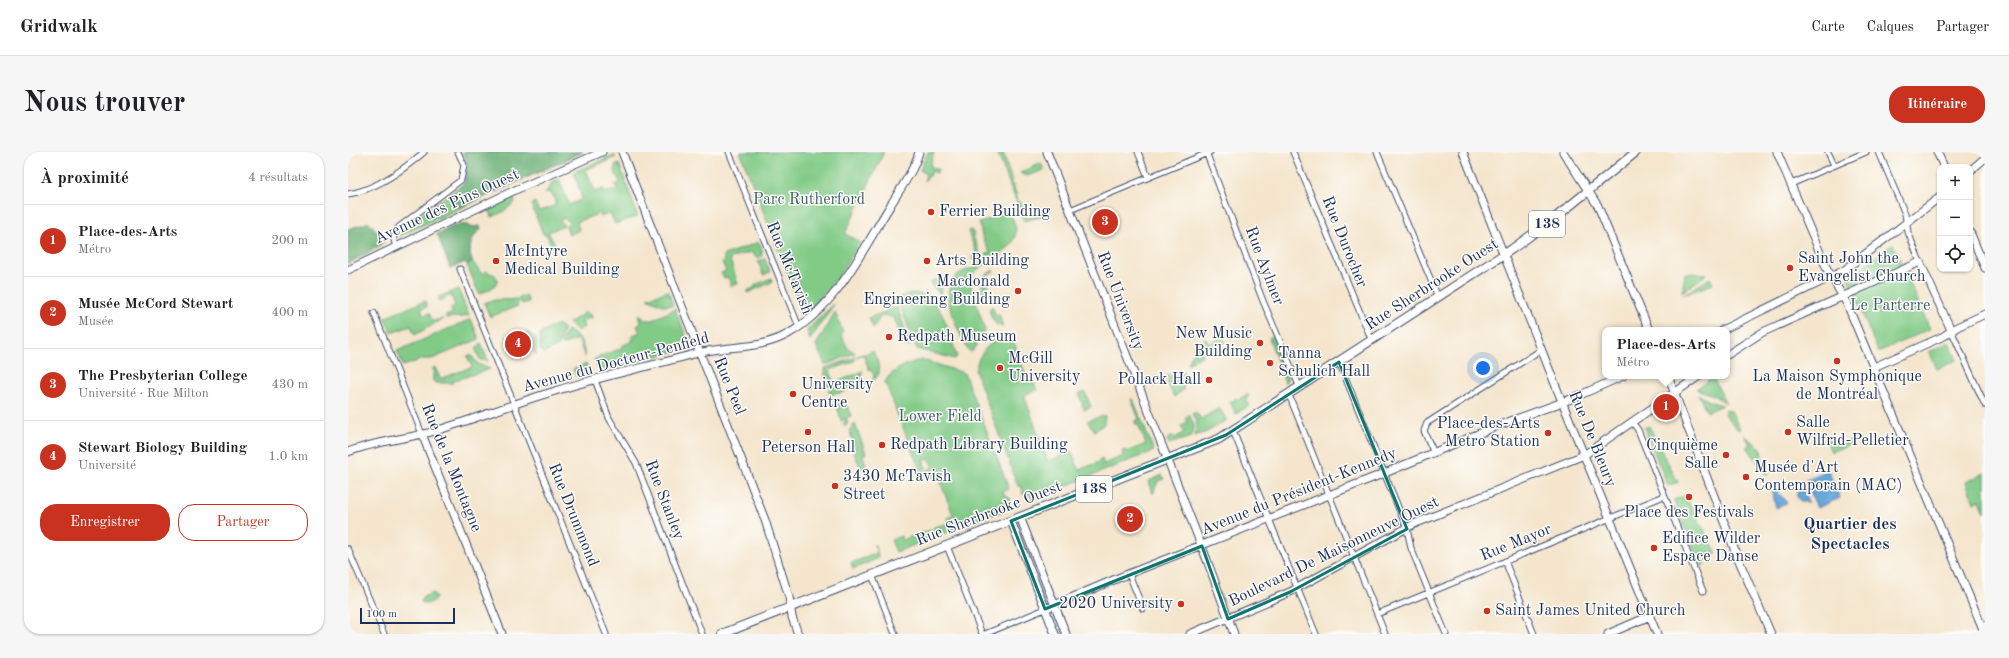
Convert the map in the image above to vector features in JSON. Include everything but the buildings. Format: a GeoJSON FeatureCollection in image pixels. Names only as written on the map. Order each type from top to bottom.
{"type":"FeatureCollection","features":[{"type":"Feature","properties":{"kind":"main road","name":"Rue Sherbrooke Ouest"},"geometry":{"type":"LineString","coordinates":[[722,634],[1206,445],[1233,431],[1503,255],[1552,220],[1636,152]]}},
{"type":"Feature","properties":{"kind":"street"},"geometry":{"type":"LineString","coordinates":[[348,194],[384,180],[401,170],[424,152]]}},
{"type":"Feature","properties":{"kind":"street"},"geometry":{"type":"LineString","coordinates":[[396,247],[393,236],[399,227],[461,180],[464,165],[458,152]]}},
{"type":"Feature","properties":{"kind":"street","name":"Avenue des Pins Ouest"},"geometry":{"type":"LineString","coordinates":[[348,270],[531,183],[602,152]]}},
{"type":"Feature","properties":{"kind":"street","name":"Rue Peel"},"geometry":{"type":"LineString","coordinates":[[622,152],[765,520],[790,597],[790,607],[798,634]]}},
{"type":"Feature","properties":{"kind":"street","name":"Rue McTavish"},"geometry":{"type":"LineString","coordinates":[[729,152],[798,327]]}},
{"type":"Feature","properties":{"kind":"street","name":"Avenue du Docteur-Penfield"},"geometry":{"type":"LineString","coordinates":[[348,452],[371,444],[422,434],[555,391],[700,352],[763,344],[783,337],[819,310],[849,272],[906,178],[919,152]]}},
{"type":"Feature","properties":{"kind":"street","name":"Rue University"},"geometry":{"type":"LineString","coordinates":[[1047,152],[1202,546],[1234,634]]}},
{"type":"Feature","properties":{"kind":"street"},"geometry":{"type":"LineString","coordinates":[[1138,152],[1148,177]]}},
{"type":"Feature","properties":{"kind":"street","name":"Rue Durocher"},"geometry":{"type":"LineString","coordinates":[[1293,152],[1372,341]]}},
{"type":"Feature","properties":{"kind":"street"},"geometry":{"type":"LineString","coordinates":[[1377,152],[1438,297]]}},
{"type":"Feature","properties":{"kind":"street","name":"Rue De Bleury"},"geometry":{"type":"LineString","coordinates":[[1463,152],[1494,227],[1503,255],[1541,350],[1657,634]]}},
{"type":"Feature","properties":{"kind":"street"},"geometry":{"type":"LineString","coordinates":[[1563,152],[1598,206],[1648,327]]}},
{"type":"Feature","properties":{"kind":"street"},"geometry":{"type":"LineString","coordinates":[[1777,152],[1814,240],[1843,297],[1874,367],[1926,498],[1985,634]]}},
{"type":"Feature","properties":{"kind":"street"},"geometry":{"type":"LineString","coordinates":[[1828,152],[1834,165]]}},
{"type":"Feature","properties":{"kind":"street"},"geometry":{"type":"LineString","coordinates":[[1791,184],[1866,152]]}},
{"type":"Feature","properties":{"kind":"street"},"geometry":{"type":"LineString","coordinates":[[1879,152],[1905,214],[1906,224],[1920,262],[1985,405]]}},
{"type":"Feature","properties":{"kind":"street"},"geometry":{"type":"LineString","coordinates":[[1937,152],[1943,164]]}},
{"type":"Feature","properties":{"kind":"street"},"geometry":{"type":"LineString","coordinates":[[1070,210],[1208,153]]}},
{"type":"Feature","properties":{"kind":"street","name":"Rue Aylmer"},"geometry":{"type":"LineString","coordinates":[[1208,153],[1263,301],[1300,388]]}},
{"type":"Feature","properties":{"kind":"street"},"geometry":{"type":"LineString","coordinates":[[1973,168],[1985,158]]}},
{"type":"Feature","properties":{"kind":"street"},"geometry":{"type":"LineString","coordinates":[[1728,327],[1832,277],[1906,224],[1937,199]]}},
{"type":"Feature","properties":{"kind":"street"},"geometry":{"type":"LineString","coordinates":[[1972,236],[1985,268]]}},
{"type":"Feature","properties":{"kind":"street"},"geometry":{"type":"LineString","coordinates":[[1730,353],[1762,332],[1920,262]]}},
{"type":"Feature","properties":{"kind":"street","name":"Rue Drummond"},"geometry":{"type":"LineString","coordinates":[[460,269],[606,634]]}},
{"type":"Feature","properties":{"kind":"street","name":"Rue de la Montagne"},"geometry":{"type":"LineString","coordinates":[[374,313],[502,634]]}},
{"type":"Feature","properties":{"kind":"street"},"geometry":{"type":"LineString","coordinates":[[1874,367],[1944,336],[1951,330],[1985,314]]}},
{"type":"Feature","properties":{"kind":"street"},"geometry":{"type":"LineString","coordinates":[[1434,453],[1424,431],[1427,423],[1541,350]]}},
{"type":"Feature","properties":{"kind":"street"},"geometry":{"type":"LineString","coordinates":[[1339,362],[1407,528],[1411,548],[1446,634]]}},
{"type":"Feature","properties":{"kind":"street","name":"Avenue du Président-Kennedy"},"geometry":{"type":"LineString","coordinates":[[985,634],[1054,604],[1385,473],[1616,379]]}},
{"type":"Feature","properties":{"kind":"street"},"geometry":{"type":"LineString","coordinates":[[1669,379],[1754,596],[1771,634]]}},
{"type":"Feature","properties":{"kind":"street","name":"Boulevard De Maisonneuve Ouest"},"geometry":{"type":"LineString","coordinates":[[1190,634],[1298,588],[1407,528],[1584,455],[1695,379]]}},
{"type":"Feature","properties":{"kind":"street","name":"Rue Stanley"},"geometry":{"type":"LineString","coordinates":[[595,380],[608,415],[636,463],[702,634]]}},
{"type":"Feature","properties":{"kind":"street"},"geometry":{"type":"LineString","coordinates":[[1289,395],[1385,634]]}},
{"type":"Feature","properties":{"kind":"street"},"geometry":{"type":"LineString","coordinates":[[1632,422],[1638,430],[1703,590]]}},
{"type":"Feature","properties":{"kind":"street"},"geometry":{"type":"LineString","coordinates":[[1233,431],[1316,634]]}},
{"type":"Feature","properties":{"kind":"street","name":"Rue Mayor"},"geometry":{"type":"LineString","coordinates":[[1377,614],[1664,496]]}},
{"type":"Feature","properties":{"kind":"street"},"geometry":{"type":"LineString","coordinates":[[1020,518],[1066,634]]}},
{"type":"Feature","properties":{"kind":"street"},"geometry":{"type":"LineString","coordinates":[[1011,521],[1055,634]]}},
{"type":"Feature","properties":{"kind":"street"},"geometry":{"type":"LineString","coordinates":[[947,546],[982,634]]}},
{"type":"Feature","properties":{"kind":"street"},"geometry":{"type":"LineString","coordinates":[[348,549],[384,634]]}},
{"type":"Feature","properties":{"kind":"street"},"geometry":{"type":"LineString","coordinates":[[1505,561],[1534,634]]}},
{"type":"Feature","properties":{"kind":"street"},"geometry":{"type":"LineString","coordinates":[[1129,574],[1143,609]]}},
{"type":"Feature","properties":{"kind":"street"},"geometry":{"type":"LineString","coordinates":[[872,575],[895,634]]}},
{"type":"Feature","properties":{"kind":"street"},"geometry":{"type":"LineString","coordinates":[[1608,634],[1650,616]]}},
{"type":"Feature","properties":{"kind":"highlighted area"},"geometry":{"type":"Polygon","coordinates":[[[1339,362],[1407,529],[1290,592],[1228,619],[1202,546],[1045,609],[1011,521],[1226,435],[1339,362]]]}},
{"type":"Feature","properties":{"kind":"green space"},"geometry":{"type":"Polygon","coordinates":[[[463,152],[583,152],[399,236],[399,233],[403,228],[464,183],[467,164],[463,152]]]}},
{"type":"Feature","properties":{"kind":"green space"},"geometry":{"type":"Polygon","coordinates":[[[463,152],[583,152],[460,207],[452,201],[455,192],[462,186],[467,176],[466,159],[463,152]]]}},
{"type":"Feature","properties":{"kind":"green space","name":"Parc Rutherford"},"geometry":{"type":"Polygon","coordinates":[[[740,152],[884,152],[845,234],[860,242],[838,277],[804,316],[740,152]]]}},
{"type":"Feature","properties":{"kind":"green space"},"geometry":{"type":"Polygon","coordinates":[[[928,152],[934,152],[930,166],[938,169],[937,173],[932,171],[930,176],[924,181],[926,174],[920,170],[928,152]]]}},
{"type":"Feature","properties":{"kind":"green space"},"geometry":{"type":"Polygon","coordinates":[[[997,152],[1003,152],[1018,200],[1022,204],[1028,218],[1043,214],[1044,216],[1024,221],[997,152]]]}},
{"type":"Feature","properties":{"kind":"green space"},"geometry":{"type":"Polygon","coordinates":[[[613,155],[616,157],[586,170],[595,192],[604,189],[605,192],[615,191],[617,188],[615,185],[620,183],[615,172],[615,165],[619,164],[638,216],[615,224],[610,213],[601,217],[600,213],[577,222],[579,230],[569,235],[566,225],[569,223],[565,218],[560,220],[564,226],[548,232],[556,246],[552,247],[546,234],[543,234],[531,204],[535,202],[539,211],[555,206],[554,203],[556,202],[550,191],[545,193],[552,182],[559,179],[569,205],[582,199],[574,172],[613,155]]]}},
{"type":"Feature","properties":{"kind":"green space"},"geometry":{"type":"Polygon","coordinates":[[[1041,163],[1044,170],[1027,176],[1020,173],[1041,163]]]}},
{"type":"Feature","properties":{"kind":"green space"},"geometry":{"type":"Polygon","coordinates":[[[514,198],[515,202],[503,212],[492,217],[489,209],[514,198]]]}},
{"type":"Feature","properties":{"kind":"green space"},"geometry":{"type":"Polygon","coordinates":[[[1008,212],[1014,222],[1016,232],[1014,240],[1009,247],[977,270],[971,277],[971,287],[985,330],[972,352],[968,350],[951,312],[949,292],[951,283],[961,272],[977,266],[977,264],[988,258],[986,254],[990,253],[982,236],[979,223],[1008,212]]]}},
{"type":"Feature","properties":{"kind":"green space"},"geometry":{"type":"Polygon","coordinates":[[[369,222],[385,241],[378,247],[348,264],[348,229],[369,222]]]}},
{"type":"Feature","properties":{"kind":"green space"},"geometry":{"type":"Polygon","coordinates":[[[459,224],[469,225],[469,227],[480,226],[481,229],[471,243],[470,252],[472,261],[467,265],[466,262],[450,268],[437,234],[459,224]]]}},
{"type":"Feature","properties":{"kind":"green space"},"geometry":{"type":"Polygon","coordinates":[[[971,230],[974,234],[973,236],[980,254],[973,260],[972,257],[977,255],[968,231],[971,230]]]}},
{"type":"Feature","properties":{"kind":"green space"},"geometry":{"type":"Polygon","coordinates":[[[759,242],[763,252],[761,252],[762,256],[758,258],[751,252],[731,258],[730,260],[738,284],[731,286],[728,277],[724,278],[721,273],[726,271],[722,262],[724,260],[724,255],[759,242]]]}},
{"type":"Feature","properties":{"kind":"green space","name":"Le Parterre"},"geometry":{"type":"Polygon","coordinates":[[[1893,244],[1930,329],[1878,352],[1848,278],[1893,244]]]}},
{"type":"Feature","properties":{"kind":"green space"},"geometry":{"type":"Polygon","coordinates":[[[765,259],[770,272],[763,275],[758,261],[765,259]]]}},
{"type":"Feature","properties":{"kind":"green space"},"geometry":{"type":"Polygon","coordinates":[[[472,261],[482,274],[485,271],[495,275],[498,281],[491,289],[479,294],[467,265],[472,261]]]}},
{"type":"Feature","properties":{"kind":"green space"},"geometry":{"type":"Polygon","coordinates":[[[993,270],[994,272],[985,276],[993,270]]]}},
{"type":"Feature","properties":{"kind":"green space"},"geometry":{"type":"Polygon","coordinates":[[[1685,273],[1707,274],[1682,292],[1685,273]]]}},
{"type":"Feature","properties":{"kind":"green space"},"geometry":{"type":"Polygon","coordinates":[[[985,276],[989,285],[985,287],[988,296],[984,296],[981,280],[985,276]]]}},
{"type":"Feature","properties":{"kind":"green space"},"geometry":{"type":"Polygon","coordinates":[[[771,278],[772,282],[748,293],[747,291],[755,287],[755,285],[771,278]]]}},
{"type":"Feature","properties":{"kind":"green space"},"geometry":{"type":"Polygon","coordinates":[[[1710,278],[1713,284],[1683,295],[1710,278]]]}},
{"type":"Feature","properties":{"kind":"green space"},"geometry":{"type":"Polygon","coordinates":[[[938,279],[943,282],[940,294],[930,284],[932,281],[938,279]]]}},
{"type":"Feature","properties":{"kind":"green space"},"geometry":{"type":"Polygon","coordinates":[[[458,289],[469,315],[446,318],[445,316],[453,313],[450,308],[455,306],[451,295],[439,301],[438,297],[458,289]]]}},
{"type":"Feature","properties":{"kind":"green space"},"geometry":{"type":"Polygon","coordinates":[[[668,291],[673,305],[665,306],[647,298],[668,291]]]}},
{"type":"Feature","properties":{"kind":"green space"},"geometry":{"type":"Polygon","coordinates":[[[916,293],[925,296],[939,309],[944,318],[957,356],[955,359],[917,349],[897,298],[907,294],[916,293]]]}},
{"type":"Feature","properties":{"kind":"green space"},"geometry":{"type":"Polygon","coordinates":[[[526,295],[529,302],[522,304],[521,301],[517,303],[518,306],[490,317],[484,303],[495,300],[510,300],[526,295]]]}},
{"type":"Feature","properties":{"kind":"green space"},"geometry":{"type":"Polygon","coordinates":[[[425,301],[427,307],[421,309],[424,316],[429,313],[432,321],[443,319],[415,335],[411,326],[391,333],[384,318],[425,301]]]}},
{"type":"Feature","properties":{"kind":"green space"},"geometry":{"type":"Polygon","coordinates":[[[834,304],[810,340],[807,330],[834,304]]]}},
{"type":"Feature","properties":{"kind":"green space"},"geometry":{"type":"Polygon","coordinates":[[[992,306],[996,315],[999,314],[1003,327],[997,325],[992,318],[989,310],[992,306]]]}},
{"type":"Feature","properties":{"kind":"green space"},"geometry":{"type":"Polygon","coordinates":[[[897,307],[911,345],[905,346],[894,318],[885,315],[881,316],[873,328],[869,318],[897,307]]]}},
{"type":"Feature","properties":{"kind":"green space"},"geometry":{"type":"Polygon","coordinates":[[[675,309],[689,343],[689,348],[599,370],[594,359],[622,348],[621,346],[633,341],[631,336],[640,332],[637,326],[641,322],[639,316],[641,315],[644,320],[652,320],[675,309]]]}},
{"type":"Feature","properties":{"kind":"green space"},"geometry":{"type":"Polygon","coordinates":[[[586,312],[593,317],[582,321],[584,327],[578,331],[569,323],[586,312]]]}},
{"type":"Feature","properties":{"kind":"green space"},"geometry":{"type":"Polygon","coordinates":[[[835,312],[847,347],[855,353],[825,365],[816,345],[835,312]]]}},
{"type":"Feature","properties":{"kind":"green space"},"geometry":{"type":"Polygon","coordinates":[[[471,319],[479,339],[432,359],[423,359],[403,366],[397,351],[471,319]]]}},
{"type":"Feature","properties":{"kind":"green space"},"geometry":{"type":"Polygon","coordinates":[[[557,324],[564,329],[558,346],[544,353],[540,350],[540,334],[557,324]]]}},
{"type":"Feature","properties":{"kind":"green space"},"geometry":{"type":"Polygon","coordinates":[[[567,330],[578,337],[582,343],[585,357],[578,339],[562,345],[561,342],[567,330]]]}},
{"type":"Feature","properties":{"kind":"green space"},"geometry":{"type":"Polygon","coordinates":[[[526,331],[536,338],[536,356],[526,331]]]}},
{"type":"Feature","properties":{"kind":"green space"},"geometry":{"type":"Polygon","coordinates":[[[1218,331],[1225,342],[1211,350],[1204,338],[1210,344],[1219,338],[1216,333],[1218,331]]]}},
{"type":"Feature","properties":{"kind":"green space"},"geometry":{"type":"Polygon","coordinates":[[[1272,336],[1288,378],[1285,383],[1269,338],[1272,336]]]}},
{"type":"Feature","properties":{"kind":"green space"},"geometry":{"type":"Polygon","coordinates":[[[1001,338],[1010,340],[1015,345],[1028,382],[1033,381],[1037,390],[1024,395],[1048,461],[1072,452],[1079,470],[1099,462],[1098,461],[1102,459],[1104,464],[1123,456],[1122,451],[1125,450],[1126,452],[1146,444],[1138,424],[1136,425],[1135,421],[1139,419],[1131,399],[1133,399],[1154,451],[1033,499],[1028,494],[1022,494],[1023,491],[1021,486],[1018,486],[975,370],[977,362],[984,350],[994,341],[1001,338]]]}},
{"type":"Feature","properties":{"kind":"green space"},"geometry":{"type":"Polygon","coordinates":[[[1949,342],[1957,360],[1937,369],[1929,352],[1949,342]]]}},
{"type":"Feature","properties":{"kind":"green space"},"geometry":{"type":"Polygon","coordinates":[[[481,343],[488,361],[481,360],[478,356],[476,349],[481,343]]]}},
{"type":"Feature","properties":{"kind":"green space"},"geometry":{"type":"Polygon","coordinates":[[[1196,343],[1203,355],[1188,364],[1196,343]]]}},
{"type":"Feature","properties":{"kind":"green space"},"geometry":{"type":"Polygon","coordinates":[[[873,351],[878,363],[879,374],[873,380],[874,376],[872,371],[869,369],[863,354],[873,351]]]}},
{"type":"Feature","properties":{"kind":"green space"},"geometry":{"type":"Polygon","coordinates":[[[471,355],[478,364],[490,369],[453,381],[453,383],[435,383],[433,381],[433,368],[435,367],[440,378],[442,378],[472,367],[467,356],[471,355]]]}},
{"type":"Feature","properties":{"kind":"green space"},"geometry":{"type":"Polygon","coordinates":[[[854,358],[855,361],[830,370],[834,383],[863,371],[861,374],[863,379],[867,382],[841,393],[830,394],[828,390],[833,388],[831,385],[827,386],[825,381],[829,379],[828,376],[825,377],[825,368],[854,358]]]}},
{"type":"Feature","properties":{"kind":"green space","name":"Lower Field"},"geometry":{"type":"Polygon","coordinates":[[[923,360],[964,373],[1009,489],[1003,492],[1004,495],[1011,499],[1007,502],[1005,510],[896,552],[891,540],[901,536],[903,541],[934,529],[934,527],[949,523],[947,518],[953,515],[938,476],[932,478],[929,473],[922,477],[920,473],[933,468],[929,459],[923,461],[926,468],[920,471],[885,382],[896,370],[913,362],[923,360]]]}},
{"type":"Feature","properties":{"kind":"green space"},"geometry":{"type":"Polygon","coordinates":[[[586,364],[590,373],[576,376],[573,369],[586,364]]]}},
{"type":"Feature","properties":{"kind":"green space"},"geometry":{"type":"Polygon","coordinates":[[[1184,372],[1183,390],[1174,397],[1167,382],[1169,381],[1166,376],[1170,374],[1172,377],[1184,372]]]}},
{"type":"Feature","properties":{"kind":"green space"},"geometry":{"type":"Polygon","coordinates":[[[1710,379],[1714,379],[1726,403],[1713,395],[1696,389],[1710,379]]]}},
{"type":"Feature","properties":{"kind":"green space"},"geometry":{"type":"Polygon","coordinates":[[[1085,392],[1091,407],[1084,410],[1079,394],[1085,392]]]}},
{"type":"Feature","properties":{"kind":"green space"},"geometry":{"type":"Polygon","coordinates":[[[1247,394],[1249,397],[1246,400],[1250,405],[1236,414],[1230,402],[1237,398],[1238,400],[1247,394]]]}},
{"type":"Feature","properties":{"kind":"green space"},"geometry":{"type":"Polygon","coordinates":[[[1698,394],[1711,402],[1722,405],[1707,412],[1698,394]]]}},
{"type":"Feature","properties":{"kind":"green space"},"geometry":{"type":"Polygon","coordinates":[[[844,400],[844,406],[848,407],[851,416],[846,418],[848,424],[845,426],[843,423],[846,422],[845,419],[841,421],[837,405],[844,400]]]}},
{"type":"Feature","properties":{"kind":"green space"},"geometry":{"type":"Polygon","coordinates":[[[1219,408],[1227,420],[1207,432],[1195,436],[1197,422],[1192,414],[1196,412],[1201,419],[1219,408]]]}},
{"type":"Feature","properties":{"kind":"green space"},"geometry":{"type":"Polygon","coordinates":[[[1726,409],[1731,411],[1740,429],[1738,430],[1724,414],[1726,409]]]}},
{"type":"Feature","properties":{"kind":"green space"},"geometry":{"type":"Polygon","coordinates":[[[1105,415],[1104,424],[1095,431],[1087,421],[1105,415]]]}},
{"type":"Feature","properties":{"kind":"green space"},"geometry":{"type":"Polygon","coordinates":[[[1189,415],[1194,424],[1191,437],[1169,444],[1167,439],[1173,436],[1175,438],[1184,432],[1181,426],[1187,422],[1185,418],[1189,415]]]}},
{"type":"Feature","properties":{"kind":"green space"},"geometry":{"type":"Polygon","coordinates":[[[855,424],[866,453],[863,455],[866,465],[864,468],[861,468],[854,454],[855,447],[849,430],[855,424]]]}},
{"type":"Feature","properties":{"kind":"green space"},"geometry":{"type":"Polygon","coordinates":[[[1649,426],[1678,482],[1668,486],[1644,428],[1649,426]]]}},
{"type":"Feature","properties":{"kind":"green space"},"geometry":{"type":"Polygon","coordinates":[[[1744,435],[1761,448],[1762,459],[1769,472],[1767,475],[1747,447],[1751,445],[1744,435]]]}},
{"type":"Feature","properties":{"kind":"green space"},"geometry":{"type":"Polygon","coordinates":[[[1831,437],[1835,446],[1850,440],[1852,444],[1831,452],[1826,439],[1831,437]]]}},
{"type":"Feature","properties":{"kind":"green space"},"geometry":{"type":"Polygon","coordinates":[[[1985,473],[1985,513],[1980,500],[1974,503],[1966,482],[1985,473]]]}},
{"type":"Feature","properties":{"kind":"green space"},"geometry":{"type":"Polygon","coordinates":[[[1162,475],[1164,479],[1158,481],[1153,494],[1149,481],[1162,475]]]}},
{"type":"Feature","properties":{"kind":"green space"},"geometry":{"type":"Polygon","coordinates":[[[1685,496],[1717,553],[1701,567],[1673,500],[1685,496]]]}},
{"type":"Feature","properties":{"kind":"green space"},"geometry":{"type":"Polygon","coordinates":[[[874,544],[879,558],[853,569],[851,563],[877,553],[874,544]]]}},
{"type":"Feature","properties":{"kind":"green space"},"geometry":{"type":"Polygon","coordinates":[[[433,593],[436,597],[434,601],[426,604],[421,602],[423,597],[433,593]]]}},
{"type":"Feature","properties":{"kind":"water"},"geometry":{"type":"Polygon","coordinates":[[[1828,470],[1840,498],[1817,508],[1805,480],[1828,470]]]}},
{"type":"Feature","properties":{"kind":"water"},"geometry":{"type":"Polygon","coordinates":[[[1802,487],[1808,502],[1801,502],[1797,497],[1797,492],[1802,487]]]}},
{"type":"Feature","properties":{"kind":"water"},"geometry":{"type":"Polygon","coordinates":[[[1775,488],[1787,503],[1776,508],[1772,489],[1775,488]]]}},
{"type":"Feature","properties":{"kind":"place","name":"Ferrier Building"},"geometry":{"type":"Point","coordinates":[931,212]}},
{"type":"Feature","properties":{"kind":"place","name":"The Presbyterian College"},"geometry":{"type":"Point","coordinates":[1105,222]}},
{"type":"Feature","properties":{"kind":"place","name":"McIntyre Medical Building"},"geometry":{"type":"Point","coordinates":[496,261]}},
{"type":"Feature","properties":{"kind":"place","name":"Arts Building"},"geometry":{"type":"Point","coordinates":[927,261]}},
{"type":"Feature","properties":{"kind":"place","name":"Saint John the Evangelist Church"},"geometry":{"type":"Point","coordinates":[1790,268]}},
{"type":"Feature","properties":{"kind":"place","name":"Macdonald Engineering Building"},"geometry":{"type":"Point","coordinates":[1018,291]}},
{"type":"Feature","properties":{"kind":"place","name":"Redpath Museum"},"geometry":{"type":"Point","coordinates":[889,337]}},
{"type":"Feature","properties":{"kind":"place","name":"New Music Building"},"geometry":{"type":"Point","coordinates":[1260,343]}},
{"type":"Feature","properties":{"kind":"place","name":"Stewart Biology Building"},"geometry":{"type":"Point","coordinates":[518,344]}},
{"type":"Feature","properties":{"kind":"place","name":"La Maison Symphonique de Montréal"},"geometry":{"type":"Point","coordinates":[1837,361]}},
{"type":"Feature","properties":{"kind":"place","name":"Tanna Schulich Hall"},"geometry":{"type":"Point","coordinates":[1270,363]}},
{"type":"Feature","properties":{"kind":"place","name":"McGill University"},"geometry":{"type":"Point","coordinates":[1000,368]}},
{"type":"Feature","properties":{"kind":"place","name":"Pollack Hall"},"geometry":{"type":"Point","coordinates":[1209,380]}},
{"type":"Feature","properties":{"kind":"place","name":"University Centre"},"geometry":{"type":"Point","coordinates":[793,394]}},
{"type":"Feature","properties":{"kind":"place","name":"Place-des-Arts"},"geometry":{"type":"Point","coordinates":[1666,407]}},
{"type":"Feature","properties":{"kind":"place","name":"Peterson Hall"},"geometry":{"type":"Point","coordinates":[808,432]}},
{"type":"Feature","properties":{"kind":"place","name":"Salle Wilfrid-Pelletier"},"geometry":{"type":"Point","coordinates":[1788,432]}},
{"type":"Feature","properties":{"kind":"place","name":"Place-des-Arts Metro Station"},"geometry":{"type":"Point","coordinates":[1548,433]}},
{"type":"Feature","properties":{"kind":"place","name":"Redpath Library Building"},"geometry":{"type":"Point","coordinates":[882,445]}},
{"type":"Feature","properties":{"kind":"place","name":"Cinquième Salle"},"geometry":{"type":"Point","coordinates":[1726,455]}},
{"type":"Feature","properties":{"kind":"place","name":"Musée d'Art Contemporain (MAC)"},"geometry":{"type":"Point","coordinates":[1746,477]}},
{"type":"Feature","properties":{"kind":"place","name":"3430 McTavish Street"},"geometry":{"type":"Point","coordinates":[835,486]}},
{"type":"Feature","properties":{"kind":"place","name":"Place des Festivals"},"geometry":{"type":"Point","coordinates":[1689,497]}},
{"type":"Feature","properties":{"kind":"place","name":"Musée McCord Stewart"},"geometry":{"type":"Point","coordinates":[1130,519]}},
{"type":"Feature","properties":{"kind":"place","name":"Edifice Wilder Espace Danse"},"geometry":{"type":"Point","coordinates":[1654,548]}},
{"type":"Feature","properties":{"kind":"place","name":"2020 University"},"geometry":{"type":"Point","coordinates":[1181,604]}},
{"type":"Feature","properties":{"kind":"place","name":"Saint James United Church"},"geometry":{"type":"Point","coordinates":[1487,611]}},
{"type":"Feature","properties":{"kind":"district","name":"Quartier des Spectacles"},"geometry":{"type":"Point","coordinates":[1850,534]}}]}
